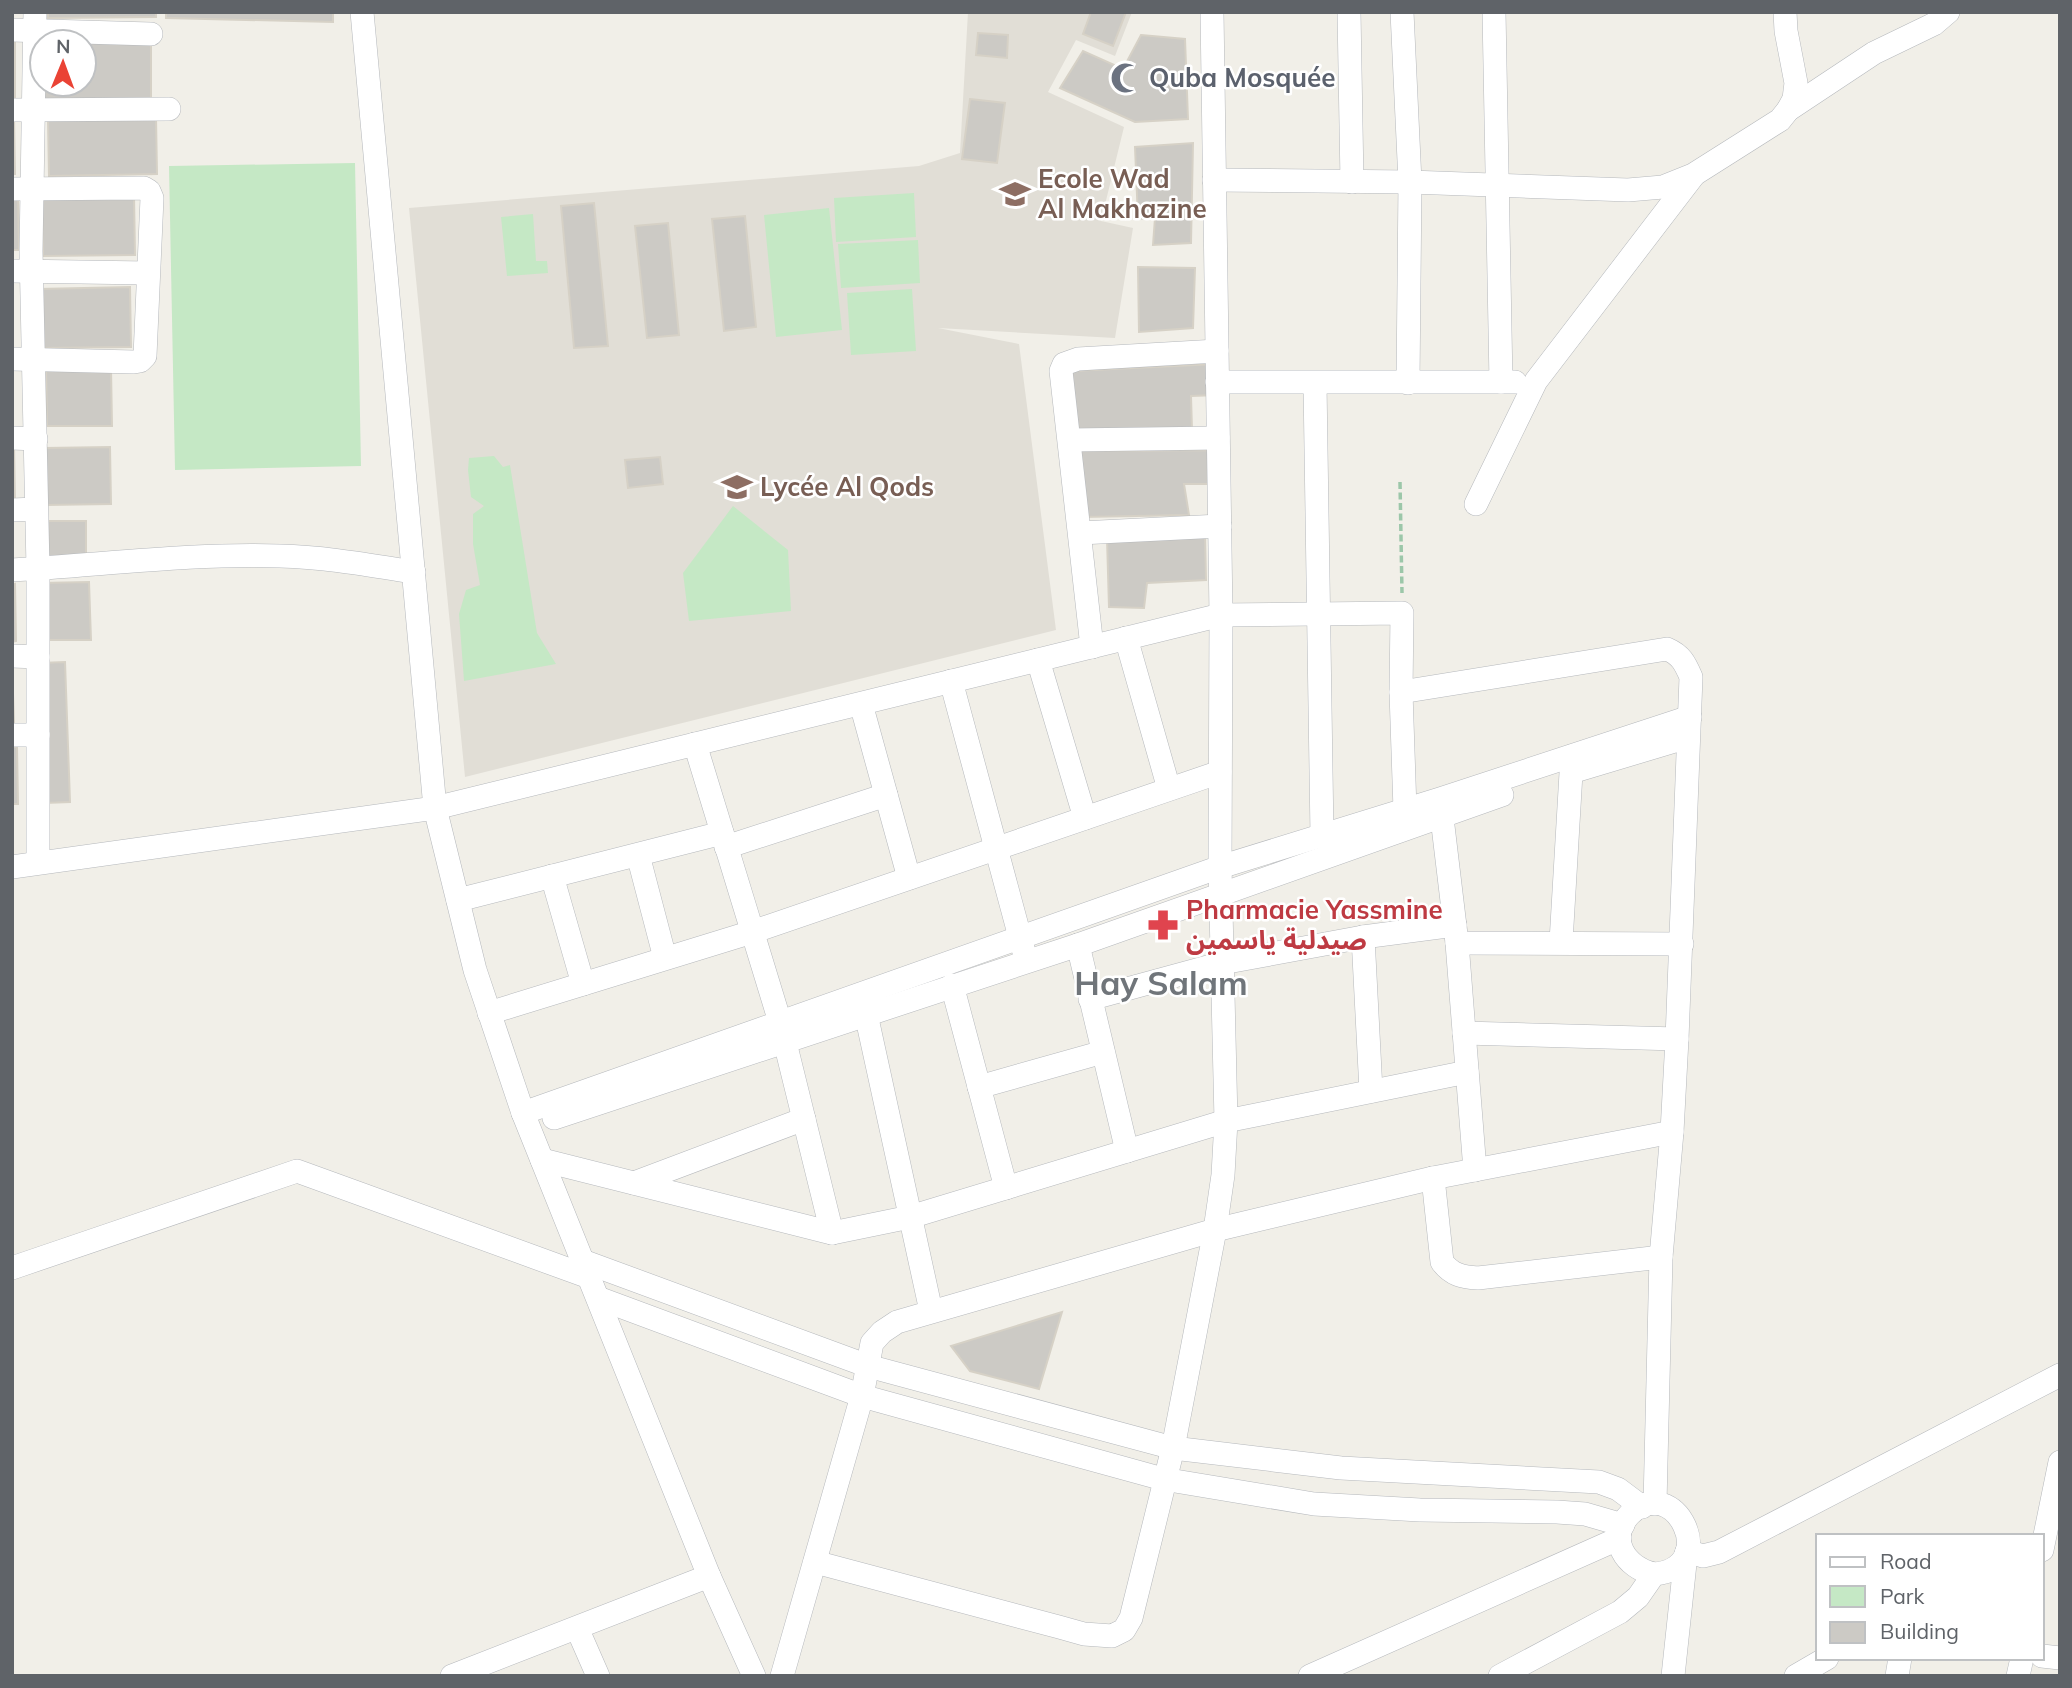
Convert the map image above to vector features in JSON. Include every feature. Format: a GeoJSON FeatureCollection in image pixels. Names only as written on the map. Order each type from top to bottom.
{"type":"FeatureCollection","features":[{"type":"Feature","properties":{"kind":"street"},"geometry":{"type":"LineString","coordinates":[[362,12],[435,808],[489,1013],[525,1120],[709,1576],[754,1676]]}},
{"type":"Feature","properties":{"kind":"street"},"geometry":{"type":"LineString","coordinates":[[1349,12],[1352,182]]}},
{"type":"Feature","properties":{"kind":"street"},"geometry":{"type":"LineString","coordinates":[[1402,12],[1410,182],[1408,383]]}},
{"type":"Feature","properties":{"kind":"street"},"geometry":{"type":"LineString","coordinates":[[1494,12],[1501,382]]}},
{"type":"Feature","properties":{"kind":"street"},"geometry":{"type":"LineString","coordinates":[[1785,12],[1796,83],[1794,99],[1788,110]]}},
{"type":"Feature","properties":{"kind":"street"},"geometry":{"type":"LineString","coordinates":[[815,1562],[1084,1633],[1112,1636],[1124,1630],[1130,1618],[1172,1448],[1215,1230],[1223,1175],[1226,1121],[1220,867],[1221,615],[1214,180],[1217,13]]}},
{"type":"Feature","properties":{"kind":"street"},"geometry":{"type":"LineString","coordinates":[[1214,180],[1410,182],[1628,190],[1663,187],[1693,175],[1770,127],[1788,110],[1874,53],[1939,16]]}},
{"type":"Feature","properties":{"kind":"street"},"geometry":{"type":"LineString","coordinates":[[12,30],[35,21],[151,34]]}},
{"type":"Feature","properties":{"kind":"street"},"geometry":{"type":"LineString","coordinates":[[35,21],[22,110],[22,271],[23,359],[36,439],[38,862]]}},
{"type":"Feature","properties":{"kind":"street"},"geometry":{"type":"LineString","coordinates":[[22,110],[169,109]]}},
{"type":"Feature","properties":{"kind":"street"},"geometry":{"type":"LineString","coordinates":[[1476,504],[1536,381],[1693,175]]}},
{"type":"Feature","properties":{"kind":"street"},"geometry":{"type":"LineString","coordinates":[[22,189],[144,188],[152,198],[145,356],[140,361],[23,359]]}},
{"type":"Feature","properties":{"kind":"street"},"geometry":{"type":"LineString","coordinates":[[22,271],[148,273]]}},
{"type":"Feature","properties":{"kind":"street"},"geometry":{"type":"LineString","coordinates":[[1092,647],[1061,371],[1064,364],[1078,359],[1217,351]]}},
{"type":"Feature","properties":{"kind":"street"},"geometry":{"type":"LineString","coordinates":[[1217,383],[1536,381]]}},
{"type":"Feature","properties":{"kind":"street"},"geometry":{"type":"LineString","coordinates":[[1315,383],[1322,835]]}},
{"type":"Feature","properties":{"kind":"street"},"geometry":{"type":"LineString","coordinates":[[12,438],[36,439]]}},
{"type":"Feature","properties":{"kind":"street"},"geometry":{"type":"LineString","coordinates":[[1070,440],[1218,438]]}},
{"type":"Feature","properties":{"kind":"street"},"geometry":{"type":"LineString","coordinates":[[12,510],[36,509]]}},
{"type":"Feature","properties":{"kind":"street"},"geometry":{"type":"LineString","coordinates":[[1080,533],[1220,526]]}},
{"type":"Feature","properties":{"kind":"street"},"geometry":{"type":"LineString","coordinates":[[12,570],[191,557],[268,556],[321,558],[414,572]]}},
{"type":"Feature","properties":{"kind":"street"},"geometry":{"type":"LineString","coordinates":[[12,867],[435,808],[1221,615],[1402,613],[1401,692],[1405,810]]}},
{"type":"Feature","properties":{"kind":"street"},"geometry":{"type":"LineString","coordinates":[[1126,638],[1169,789]]}},
{"type":"Feature","properties":{"kind":"street"},"geometry":{"type":"LineString","coordinates":[[1401,692],[1667,649],[1677,653],[1685,661],[1691,677],[1678,1039],[1661,1257],[1648,1506]]}},
{"type":"Feature","properties":{"kind":"street"},"geometry":{"type":"LineString","coordinates":[[12,656],[38,657]]}},
{"type":"Feature","properties":{"kind":"street"},"geometry":{"type":"LineString","coordinates":[[1038,660],[1085,818]]}},
{"type":"Feature","properties":{"kind":"street"},"geometry":{"type":"LineString","coordinates":[[951,681],[1027,962]]}},
{"type":"Feature","properties":{"kind":"street"},"geometry":{"type":"LineString","coordinates":[[861,704],[909,878]]}},
{"type":"Feature","properties":{"kind":"street"},"geometry":{"type":"LineString","coordinates":[[782,1031],[866,1014],[1078,945],[1221,893],[1441,807],[1689,727]]}},
{"type":"Feature","properties":{"kind":"street"},"geometry":{"type":"LineString","coordinates":[[12,735],[38,735]]}},
{"type":"Feature","properties":{"kind":"street"},"geometry":{"type":"LineString","coordinates":[[695,744],[782,1031],[832,1233]]}},
{"type":"Feature","properties":{"kind":"street"},"geometry":{"type":"LineString","coordinates":[[1561,942],[1572,764]]}},
{"type":"Feature","properties":{"kind":"street"},"geometry":{"type":"LineString","coordinates":[[489,1013],[752,932],[1220,772]]}},
{"type":"Feature","properties":{"kind":"street"},"geometry":{"type":"LineString","coordinates":[[458,900],[638,855],[724,840],[886,795]]}},
{"type":"Feature","properties":{"kind":"street"},"geometry":{"type":"LineString","coordinates":[[525,1120],[782,1031],[1020,938],[1220,867],[1405,810],[1441,807]]}},
{"type":"Feature","properties":{"kind":"street"},"geometry":{"type":"LineString","coordinates":[[1441,807],[1456,934],[1475,1170]]}},
{"type":"Feature","properties":{"kind":"street"},"geometry":{"type":"LineString","coordinates":[[638,855],[665,958]]}},
{"type":"Feature","properties":{"kind":"street"},"geometry":{"type":"LineString","coordinates":[[552,876],[583,984]]}},
{"type":"Feature","properties":{"kind":"street"},"geometry":{"type":"LineString","coordinates":[[1090,999],[1222,963],[1363,937],[1456,934],[1561,942],[1682,944]]}},
{"type":"Feature","properties":{"kind":"street"},"geometry":{"type":"LineString","coordinates":[[1363,937],[1371,1091]]}},
{"type":"Feature","properties":{"kind":"street"},"geometry":{"type":"LineString","coordinates":[[1078,945],[1126,1151]]}},
{"type":"Feature","properties":{"kind":"street"},"geometry":{"type":"LineString","coordinates":[[952,985],[1006,1188]]}},
{"type":"Feature","properties":{"kind":"street"},"geometry":{"type":"LineString","coordinates":[[866,1014],[930,1311]]}},
{"type":"Feature","properties":{"kind":"street"},"geometry":{"type":"LineString","coordinates":[[1464,1033],[1678,1039]]}},
{"type":"Feature","properties":{"kind":"street"},"geometry":{"type":"LineString","coordinates":[[979,1087],[1103,1052]]}},
{"type":"Feature","properties":{"kind":"street"},"geometry":{"type":"LineString","coordinates":[[541,1160],[832,1233],[910,1217],[1226,1121],[1467,1072]]}},
{"type":"Feature","properties":{"kind":"street"},"geometry":{"type":"LineString","coordinates":[[634,1183],[804,1119]]}},
{"type":"Feature","properties":{"kind":"street"},"geometry":{"type":"LineString","coordinates":[[782,1676],[862,1396],[872,1343],[881,1332],[897,1322],[1215,1230],[1433,1178],[1672,1132]]}},
{"type":"Feature","properties":{"kind":"street"},"geometry":{"type":"LineString","coordinates":[[12,1268],[297,1171],[589,1279],[862,1396],[1163,1479],[1314,1504],[1585,1514],[1621,1531]]}},
{"type":"Feature","properties":{"kind":"street"},"geometry":{"type":"LineString","coordinates":[[1433,1178],[1442,1262],[1450,1272],[1464,1277],[1478,1278],[1661,1257]]}},
{"type":"Feature","properties":{"kind":"street"},"geometry":{"type":"LineString","coordinates":[[589,1279],[868,1366],[1172,1448],[1341,1468],[1599,1482],[1619,1489],[1648,1506]]}},
{"type":"Feature","properties":{"kind":"street"},"geometry":{"type":"LineString","coordinates":[[1687,1553],[1703,1556],[1719,1552],[2060,1375]]}},
{"type":"Feature","properties":{"kind":"street"},"geometry":{"type":"LineString","coordinates":[[2044,1538],[2060,1462]]}},
{"type":"Feature","properties":{"kind":"street"},"geometry":{"type":"LineString","coordinates":[[1673,1676],[1689,1538],[1686,1525],[1679,1514],[1668,1507],[1648,1506],[1630,1514],[1621,1531],[1622,1551],[1629,1563],[1640,1571],[1656,1574],[1669,1571],[1679,1564],[1687,1553]]}},
{"type":"Feature","properties":{"kind":"street"},"geometry":{"type":"LineString","coordinates":[[1310,1676],[1621,1531]]}},
{"type":"Feature","properties":{"kind":"street"},"geometry":{"type":"LineString","coordinates":[[1656,1574],[1677,1627]]}},
{"type":"Feature","properties":{"kind":"street"},"geometry":{"type":"LineString","coordinates":[[1500,1676],[1620,1612],[1638,1597],[1656,1574]]}},
{"type":"Feature","properties":{"kind":"street"},"geometry":{"type":"LineString","coordinates":[[452,1676],[709,1576]]}},
{"type":"Feature","properties":{"kind":"street"},"geometry":{"type":"LineString","coordinates":[[578,1628],[598,1676]]}},
{"type":"Feature","properties":{"kind":"street"},"geometry":{"type":"LineString","coordinates":[[1796,1676],[1824,1660]]}},
{"type":"Feature","properties":{"kind":"path"},"geometry":{"type":"LineString","coordinates":[[1400,482],[1402,613]]}},
{"type":"Feature","properties":{"kind":"shaded area","name":"Lycée Al Qods"},"geometry":{"type":"Polygon","coordinates":[[[968,12],[1132,12],[1115,56],[1076,40],[1048,92],[1124,127],[1101,221],[1133,228],[1115,338],[938,328],[1019,344],[1056,630],[465,777],[409,208],[919,166],[960,153],[968,12]]]}},
{"type":"Feature","properties":{"kind":"green space"},"geometry":{"type":"Polygon","coordinates":[[[355,163],[361,466],[175,470],[169,166],[355,163]]]}},
{"type":"Feature","properties":{"kind":"green space"},"geometry":{"type":"Polygon","coordinates":[[[914,193],[916,237],[836,242],[834,198],[914,193]]]}},
{"type":"Feature","properties":{"kind":"green space"},"geometry":{"type":"Polygon","coordinates":[[[829,208],[842,330],[776,337],[764,215],[829,208]]]}},
{"type":"Feature","properties":{"kind":"green space"},"geometry":{"type":"Polygon","coordinates":[[[533,214],[536,261],[547,261],[548,273],[507,276],[501,217],[533,214]]]}},
{"type":"Feature","properties":{"kind":"green space"},"geometry":{"type":"Polygon","coordinates":[[[918,240],[920,283],[841,288],[838,244],[918,240]]]}},
{"type":"Feature","properties":{"kind":"green space"},"geometry":{"type":"Polygon","coordinates":[[[912,289],[916,351],[851,355],[847,293],[912,289]]]}},
{"type":"Feature","properties":{"kind":"green space"},"geometry":{"type":"Polygon","coordinates":[[[494,456],[503,467],[510,465],[537,633],[556,664],[464,681],[459,614],[466,590],[480,585],[473,544],[473,514],[484,506],[471,497],[469,458],[494,456]]]}},
{"type":"Feature","properties":{"kind":"green space"},"geometry":{"type":"Polygon","coordinates":[[[733,506],[788,550],[791,611],[689,621],[683,573],[733,506]]]}},
{"type":"Feature","properties":{"kind":"building"},"geometry":{"type":"Polygon","coordinates":[[[48,12],[156,12],[156,17],[48,18],[48,12]]]}},
{"type":"Feature","properties":{"kind":"building"},"geometry":{"type":"Polygon","coordinates":[[[166,12],[333,12],[333,22],[166,18],[166,12]]]}},
{"type":"Feature","properties":{"kind":"building"},"geometry":{"type":"Polygon","coordinates":[[[1091,12],[1126,12],[1113,46],[1083,34],[1091,12]]]}},
{"type":"Feature","properties":{"kind":"building"},"geometry":{"type":"Polygon","coordinates":[[[978,33],[1008,35],[1007,58],[976,55],[978,33]]]}},
{"type":"Feature","properties":{"kind":"building","name":"Quba Mosquée"},"geometry":{"type":"Polygon","coordinates":[[[1141,35],[1185,39],[1188,119],[1135,122],[1060,88],[1083,51],[1123,69],[1141,35]]]}},
{"type":"Feature","properties":{"kind":"building"},"geometry":{"type":"Polygon","coordinates":[[[12,41],[15,41],[15,98],[12,98],[12,41]]]}},
{"type":"Feature","properties":{"kind":"building"},"geometry":{"type":"Polygon","coordinates":[[[151,42],[151,99],[44,101],[44,98],[98,98],[98,43],[151,42]]]}},
{"type":"Feature","properties":{"kind":"building"},"geometry":{"type":"Polygon","coordinates":[[[970,99],[1005,103],[997,163],[962,159],[970,99]]]}},
{"type":"Feature","properties":{"kind":"building"},"geometry":{"type":"Polygon","coordinates":[[[14,117],[15,174],[12,174],[14,117]]]}},
{"type":"Feature","properties":{"kind":"building"},"geometry":{"type":"Polygon","coordinates":[[[156,117],[157,174],[49,176],[48,119],[156,117]]]}},
{"type":"Feature","properties":{"kind":"building"},"geometry":{"type":"Polygon","coordinates":[[[1193,143],[1191,243],[1153,245],[1155,218],[1138,219],[1135,147],[1193,143]]]}},
{"type":"Feature","properties":{"kind":"building"},"geometry":{"type":"Polygon","coordinates":[[[12,193],[18,193],[19,250],[12,250],[12,193]]]}},
{"type":"Feature","properties":{"kind":"building"},"geometry":{"type":"Polygon","coordinates":[[[134,195],[135,255],[43,256],[42,197],[134,195]]]}},
{"type":"Feature","properties":{"kind":"building"},"geometry":{"type":"Polygon","coordinates":[[[594,203],[608,346],[574,348],[561,206],[594,203]]]}},
{"type":"Feature","properties":{"kind":"building"},"geometry":{"type":"Polygon","coordinates":[[[745,216],[756,327],[724,331],[712,219],[745,216]]]}},
{"type":"Feature","properties":{"kind":"building"},"geometry":{"type":"Polygon","coordinates":[[[668,223],[679,335],[647,338],[635,226],[668,223]]]}},
{"type":"Feature","properties":{"kind":"building"},"geometry":{"type":"Polygon","coordinates":[[[1138,267],[1195,268],[1193,328],[1139,332],[1138,267]]]}},
{"type":"Feature","properties":{"kind":"building"},"geometry":{"type":"Polygon","coordinates":[[[130,287],[131,347],[39,348],[38,289],[130,287]]]}},
{"type":"Feature","properties":{"kind":"building"},"geometry":{"type":"Polygon","coordinates":[[[1216,364],[1217,395],[1191,396],[1192,430],[1075,435],[1072,371],[1216,364]]]}},
{"type":"Feature","properties":{"kind":"building"},"geometry":{"type":"Polygon","coordinates":[[[111,368],[112,426],[47,426],[46,369],[111,368]]]}},
{"type":"Feature","properties":{"kind":"building"},"geometry":{"type":"Polygon","coordinates":[[[14,446],[15,502],[12,502],[14,446]]]}},
{"type":"Feature","properties":{"kind":"building"},"geometry":{"type":"Polygon","coordinates":[[[110,447],[111,504],[46,505],[45,448],[110,447]]]}},
{"type":"Feature","properties":{"kind":"building"},"geometry":{"type":"Polygon","coordinates":[[[1216,450],[1217,484],[1184,484],[1189,515],[1082,517],[1078,451],[1216,450]]]}},
{"type":"Feature","properties":{"kind":"building"},"geometry":{"type":"Polygon","coordinates":[[[660,457],[663,484],[628,488],[625,460],[660,457]]]}},
{"type":"Feature","properties":{"kind":"building"},"geometry":{"type":"Polygon","coordinates":[[[41,521],[86,521],[86,559],[41,559],[41,521]]]}},
{"type":"Feature","properties":{"kind":"building"},"geometry":{"type":"Polygon","coordinates":[[[1205,535],[1206,580],[1147,583],[1144,608],[1109,607],[1107,538],[1205,535]]]}},
{"type":"Feature","properties":{"kind":"building"},"geometry":{"type":"Polygon","coordinates":[[[89,582],[91,640],[42,640],[41,583],[89,582]]]}},
{"type":"Feature","properties":{"kind":"building"},"geometry":{"type":"Polygon","coordinates":[[[15,584],[16,641],[12,642],[12,585],[15,584]]]}},
{"type":"Feature","properties":{"kind":"building"},"geometry":{"type":"Polygon","coordinates":[[[65,662],[70,802],[45,803],[40,663],[65,662]]]}},
{"type":"Feature","properties":{"kind":"building"},"geometry":{"type":"Polygon","coordinates":[[[12,665],[14,722],[12,722],[12,665]]]}},
{"type":"Feature","properties":{"kind":"building"},"geometry":{"type":"Polygon","coordinates":[[[12,747],[17,747],[18,804],[12,804],[12,747]]]}},
{"type":"Feature","properties":{"kind":"building"},"geometry":{"type":"Polygon","coordinates":[[[1062,1312],[1039,1389],[970,1371],[951,1346],[1062,1312]]]}},
{"type":"Feature","properties":{"kind":"place","name":"Quba Mosquée"},"geometry":{"type":"Point","coordinates":[1126,78]}},
{"type":"Feature","properties":{"kind":"place","name":"Ecole Wad Al Makhazine"},"geometry":{"type":"Point","coordinates":[1015,194]}},
{"type":"Feature","properties":{"kind":"place","name":"Lycée Al Qods"},"geometry":{"type":"Point","coordinates":[737,487]}},
{"type":"Feature","properties":{"kind":"place","name":"Pharmacie Yassmine صيدلية ياسمين"},"geometry":{"type":"Point","coordinates":[1163,925]}},
{"type":"Feature","properties":{"kind":"district","name":"Hay Salam"},"geometry":{"type":"Point","coordinates":[1161,983]}}]}
